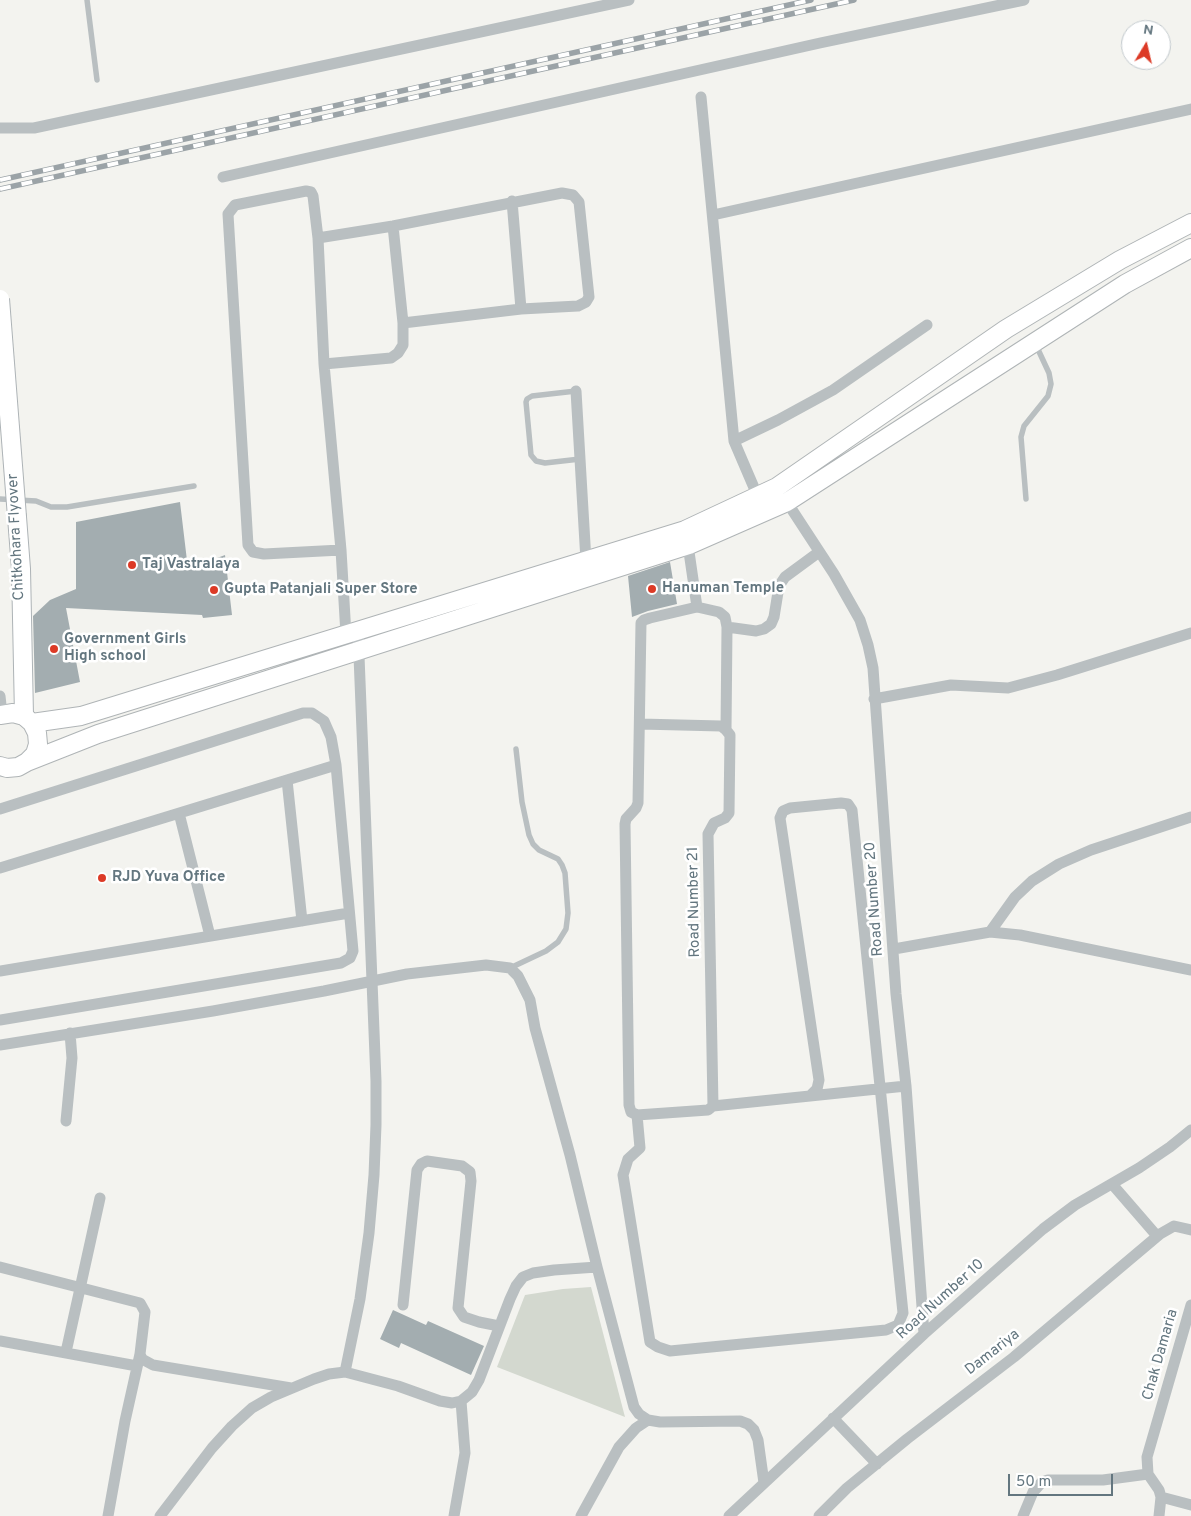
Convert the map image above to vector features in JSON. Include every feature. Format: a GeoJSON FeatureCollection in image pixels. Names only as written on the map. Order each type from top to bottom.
{"type":"FeatureCollection","features":[{"type":"Feature","properties":{"kind":"main road"},"geometry":{"type":"LineString","coordinates":[[1,714],[13,713],[28,719],[81,716],[586,561],[687,538],[758,496],[777,487],[1006,329],[1120,260],[1191,224]]}},
{"type":"Feature","properties":{"kind":"main road"},"geometry":{"type":"LineString","coordinates":[[2,768],[18,767],[98,734],[359,649],[687,538],[787,502],[1034,341],[1125,284],[1191,248]]}},
{"type":"Feature","properties":{"kind":"main road","name":"Chitkohara Flyover"},"geometry":{"type":"LineString","coordinates":[[0,299],[21,569],[23,678],[28,719],[37,733],[38,744],[34,754],[27,762]]}},
{"type":"Feature","properties":{"kind":"street"},"geometry":{"type":"LineString","coordinates":[[0,128],[34,128],[629,0]]}},
{"type":"Feature","properties":{"kind":"street"},"geometry":{"type":"LineString","coordinates":[[223,177],[820,42],[1024,0]]}},
{"type":"Feature","properties":{"kind":"street"},"geometry":{"type":"LineString","coordinates":[[701,98],[734,441],[758,496]]}},
{"type":"Feature","properties":{"kind":"street"},"geometry":{"type":"LineString","coordinates":[[713,215],[1191,109]]}},
{"type":"Feature","properties":{"kind":"street"},"geometry":{"type":"LineString","coordinates":[[341,550],[264,554],[253,552],[248,545],[228,214],[234,205],[306,191],[311,192],[313,196],[318,238],[324,364],[341,550],[352,633],[359,649],[376,1081],[374,1175],[369,1233],[360,1299],[345,1372]]}},
{"type":"Feature","properties":{"kind":"street"},"geometry":{"type":"LineString","coordinates":[[318,238],[393,226],[562,193],[573,195],[579,202],[589,297],[586,302],[578,306],[521,310],[403,323]]}},
{"type":"Feature","properties":{"kind":"street"},"geometry":{"type":"LineString","coordinates":[[512,202],[521,310]]}},
{"type":"Feature","properties":{"kind":"street"},"geometry":{"type":"LineString","coordinates":[[324,364],[391,358],[403,346],[403,323],[393,226]]}},
{"type":"Feature","properties":{"kind":"street"},"geometry":{"type":"LineString","coordinates":[[734,441],[833,390],[927,325]]}},
{"type":"Feature","properties":{"kind":"street"},"geometry":{"type":"LineString","coordinates":[[576,391],[586,561]]}},
{"type":"Feature","properties":{"kind":"street","name":"Road Number 20"},"geometry":{"type":"LineString","coordinates":[[777,487],[834,574],[860,620],[873,668],[896,994],[906,1086],[924,1334]]}},
{"type":"Feature","properties":{"kind":"street"},"geometry":{"type":"LineString","coordinates":[[687,538],[696,607]]}},
{"type":"Feature","properties":{"kind":"street"},"geometry":{"type":"LineString","coordinates":[[727,627],[756,631],[764,629],[771,624],[774,618],[779,586],[785,577],[819,552]]}},
{"type":"Feature","properties":{"kind":"street"},"geometry":{"type":"LineString","coordinates":[[726,730],[727,627],[725,617],[718,612],[696,607],[644,620],[641,624],[638,803],[626,819],[625,824],[629,1105],[631,1112],[637,1115],[906,1086]]}},
{"type":"Feature","properties":{"kind":"street"},"geometry":{"type":"LineString","coordinates":[[874,699],[951,685],[1008,688],[1057,676],[1191,633]]}},
{"type":"Feature","properties":{"kind":"street"},"geometry":{"type":"LineString","coordinates":[[0,696],[1,714]]}},
{"type":"Feature","properties":{"kind":"street"},"geometry":{"type":"LineString","coordinates":[[0,809],[303,713],[312,713],[324,721],[331,737],[336,765],[353,951],[350,958],[341,963],[0,1020]]}},
{"type":"Feature","properties":{"kind":"street"},"geometry":{"type":"LineString","coordinates":[[640,724],[721,726],[726,730]]}},
{"type":"Feature","properties":{"kind":"street","name":"Road Number 21"},"geometry":{"type":"LineString","coordinates":[[710,1108],[708,834],[714,823],[729,814],[730,735],[726,730]]}},
{"type":"Feature","properties":{"kind":"street"},"geometry":{"type":"LineString","coordinates":[[0,868],[336,765]]}},
{"type":"Feature","properties":{"kind":"street"},"geometry":{"type":"LineString","coordinates":[[287,780],[302,921]]}},
{"type":"Feature","properties":{"kind":"street"},"geometry":{"type":"LineString","coordinates":[[637,1115],[640,1148],[628,1159],[623,1175],[650,1342],[670,1351],[886,1330],[898,1325],[903,1313],[852,810],[848,804],[841,803],[790,808],[783,811],[780,818],[819,1080],[817,1089],[810,1096]]}},
{"type":"Feature","properties":{"kind":"street"},"geometry":{"type":"LineString","coordinates":[[179,813],[210,936]]}},
{"type":"Feature","properties":{"kind":"street"},"geometry":{"type":"LineString","coordinates":[[990,932],[1015,897],[1032,881],[1059,864],[1091,850],[1191,817]]}},
{"type":"Feature","properties":{"kind":"street"},"geometry":{"type":"LineString","coordinates":[[0,971],[349,913]]}},
{"type":"Feature","properties":{"kind":"street"},"geometry":{"type":"LineString","coordinates":[[894,949],[990,932],[1020,935],[1191,970]]}},
{"type":"Feature","properties":{"kind":"street"},"geometry":{"type":"LineString","coordinates":[[0,1044],[213,1011],[407,974],[486,965],[510,968],[518,976],[530,1000],[535,1028],[570,1155],[634,1407],[648,1420],[660,1422],[740,1421],[748,1424],[754,1430],[758,1440],[764,1483]]}},
{"type":"Feature","properties":{"kind":"street"},"geometry":{"type":"LineString","coordinates":[[66,1122],[72,1058],[70,1032]]}},
{"type":"Feature","properties":{"kind":"street","name":"Road Number 10"},"geometry":{"type":"LineString","coordinates":[[729,1516],[924,1334],[1043,1229],[1075,1205],[1189,1136]]}},
{"type":"Feature","properties":{"kind":"street"},"geometry":{"type":"LineString","coordinates":[[403,1305],[417,1170],[421,1164],[427,1161],[462,1166],[470,1172],[471,1181],[458,1308],[464,1317],[499,1326]]}},
{"type":"Feature","properties":{"kind":"street"},"geometry":{"type":"LineString","coordinates":[[1112,1184],[1157,1236]]}},
{"type":"Feature","properties":{"kind":"street"},"geometry":{"type":"LineString","coordinates":[[66,1352],[100,1198]]}},
{"type":"Feature","properties":{"kind":"street","name":"Damariya"},"geometry":{"type":"LineString","coordinates":[[819,1516],[847,1488],[939,1413],[1014,1357],[1157,1236],[1174,1226],[1191,1230]]}},
{"type":"Feature","properties":{"kind":"street"},"geometry":{"type":"LineString","coordinates":[[0,1267],[140,1303],[145,1312],[140,1354],[108,1516]]}},
{"type":"Feature","properties":{"kind":"street"},"geometry":{"type":"LineString","coordinates":[[160,1516],[212,1448],[252,1408],[271,1397],[322,1376],[345,1372],[398,1386],[440,1401],[452,1403],[462,1401],[472,1392],[479,1380],[516,1286],[523,1277],[533,1273],[554,1270],[597,1267]]}},
{"type":"Feature","properties":{"kind":"street","name":"Chak Damaria"},"geometry":{"type":"LineString","coordinates":[[1148,1474],[1147,1457],[1191,1305]]}},
{"type":"Feature","properties":{"kind":"street"},"geometry":{"type":"LineString","coordinates":[[0,1341],[137,1366]]}},
{"type":"Feature","properties":{"kind":"street"},"geometry":{"type":"LineString","coordinates":[[140,1354],[142,1359],[153,1366],[292,1388]]}},
{"type":"Feature","properties":{"kind":"street"},"geometry":{"type":"LineString","coordinates":[[454,1516],[465,1453],[462,1401]]}},
{"type":"Feature","properties":{"kind":"street"},"geometry":{"type":"LineString","coordinates":[[833,1418],[877,1464]]}},
{"type":"Feature","properties":{"kind":"street"},"geometry":{"type":"LineString","coordinates":[[580,1516],[619,1447],[636,1428],[648,1420]]}},
{"type":"Feature","properties":{"kind":"street"},"geometry":{"type":"LineString","coordinates":[[1023,1516],[1033,1492],[1042,1482],[1048,1480],[1103,1480],[1148,1474],[1159,1490],[1161,1497],[1159,1516]]}},
{"type":"Feature","properties":{"kind":"street"},"geometry":{"type":"LineString","coordinates":[[1161,1497],[1191,1505]]}},
{"type":"Feature","properties":{"kind":"lane"},"geometry":{"type":"LineString","coordinates":[[87,0],[97,80]]}},
{"type":"Feature","properties":{"kind":"lane"},"geometry":{"type":"LineString","coordinates":[[1026,499],[1021,437],[1024,426],[1048,396],[1051,384],[1045,363],[1034,341]]}},
{"type":"Feature","properties":{"kind":"lane"},"geometry":{"type":"LineString","coordinates":[[576,391],[532,396],[526,402],[532,455],[536,461],[580,459]]}},
{"type":"Feature","properties":{"kind":"lane"},"geometry":{"type":"LineString","coordinates":[[0,498],[36,501],[51,507],[67,507],[194,486]]}},
{"type":"Feature","properties":{"kind":"lane"},"geometry":{"type":"LineString","coordinates":[[510,968],[546,951],[558,942],[566,929],[568,913],[565,873],[562,865],[558,859],[539,850],[533,844],[529,835],[522,802],[516,749]]}},
{"type":"Feature","properties":{"kind":"shaded area"},"geometry":{"type":"Polygon","coordinates":[[[591,1287],[625,1417],[497,1367],[525,1295],[591,1287]]]}},
{"type":"Feature","properties":{"kind":"building","name":"Taj Vastralaya"},"geometry":{"type":"Polygon","coordinates":[[[180,502],[188,569],[225,555],[232,615],[203,618],[202,615],[66,608],[80,682],[35,693],[33,616],[50,600],[76,589],[76,522],[180,502]]]}},
{"type":"Feature","properties":{"kind":"building","name":"Hanuman Temple"},"geometry":{"type":"Polygon","coordinates":[[[670,562],[677,604],[632,617],[628,576],[670,562]]]}},
{"type":"Feature","properties":{"kind":"building"},"geometry":{"type":"Polygon","coordinates":[[[393,1310],[426,1325],[428,1321],[484,1346],[471,1375],[401,1343],[399,1348],[380,1339],[393,1310]]]}},
{"type":"Feature","properties":{"kind":"railway"},"geometry":{"type":"LineString","coordinates":[[0,180],[811,0]]}},
{"type":"Feature","properties":{"kind":"railway"},"geometry":{"type":"LineString","coordinates":[[0,189],[854,0]]}},
{"type":"Feature","properties":{"kind":"place","name":"Taj Vastralaya"},"geometry":{"type":"Point","coordinates":[132,565]}},
{"type":"Feature","properties":{"kind":"place","name":"Hanuman Temple"},"geometry":{"type":"Point","coordinates":[652,589]}},
{"type":"Feature","properties":{"kind":"place","name":"Gupta Patanjali Super Store"},"geometry":{"type":"Point","coordinates":[214,590]}},
{"type":"Feature","properties":{"kind":"place","name":"Government Girls High school"},"geometry":{"type":"Point","coordinates":[54,649]}},
{"type":"Feature","properties":{"kind":"place","name":"RJD Yuva Office"},"geometry":{"type":"Point","coordinates":[102,878]}}]}
